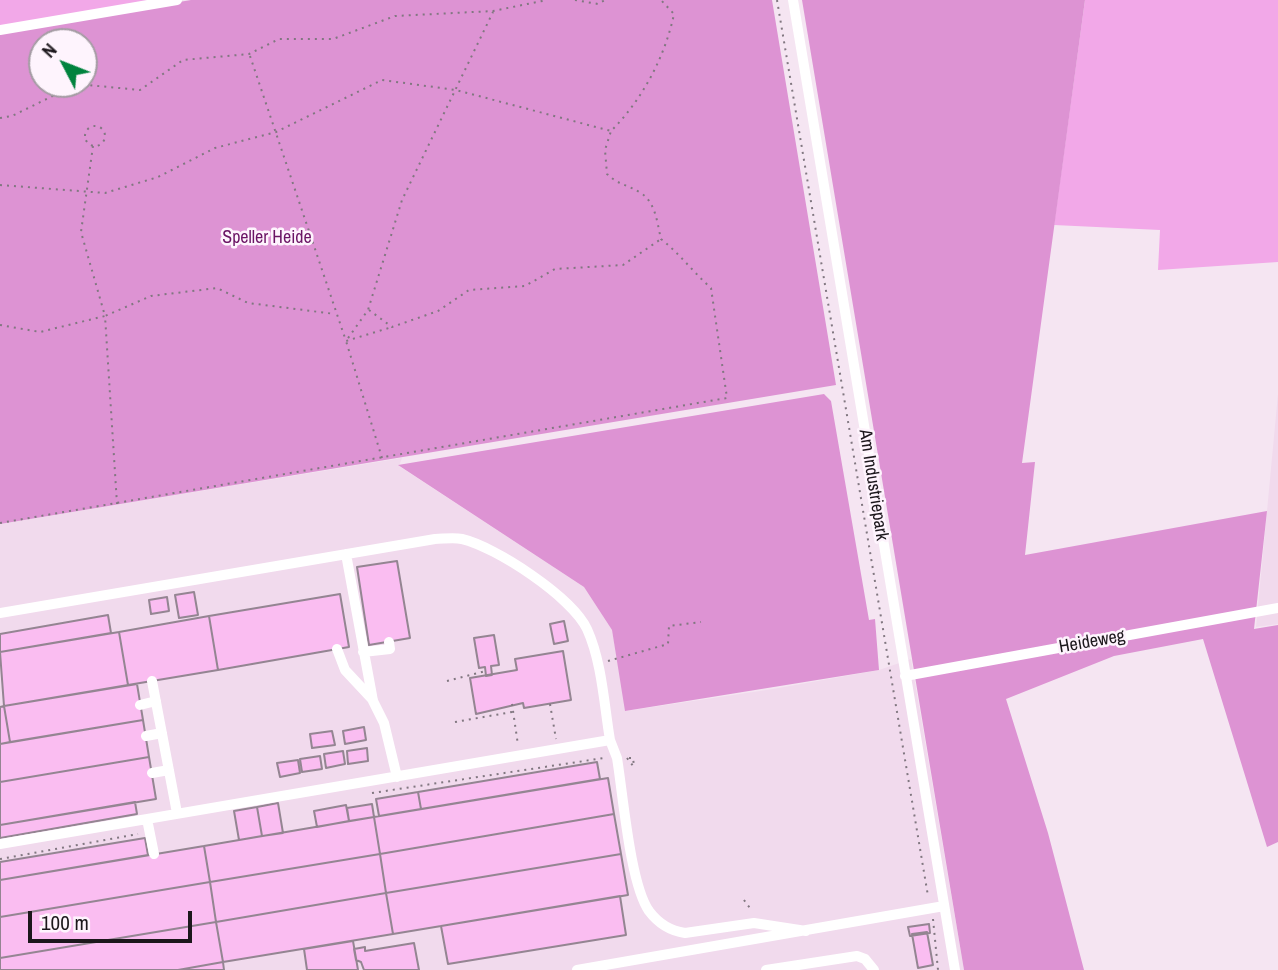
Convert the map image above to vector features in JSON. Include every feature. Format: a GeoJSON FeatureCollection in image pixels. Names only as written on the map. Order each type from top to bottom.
{"type":"FeatureCollection","features":[{"type":"Feature","properties":{"kind":"street"},"geometry":{"type":"LineString","coordinates":[[0,30],[177,0]]}},
{"type":"Feature","properties":{"kind":"street","name":"Am Industriepark"},"geometry":{"type":"LineString","coordinates":[[793,0],[955,970]]}},
{"type":"Feature","properties":{"kind":"street"},"geometry":{"type":"LineString","coordinates":[[0,613],[435,539],[460,538],[486,548],[570,606],[586,628],[597,664],[610,740],[617,758],[640,891],[655,918],[675,931],[685,933],[754,923],[806,931]]}},
{"type":"Feature","properties":{"kind":"street"},"geometry":{"type":"LineString","coordinates":[[346,554],[373,701],[384,723],[397,776]]}},
{"type":"Feature","properties":{"kind":"street","name":"Heideweg"},"geometry":{"type":"LineString","coordinates":[[905,677],[1278,608]]}},
{"type":"Feature","properties":{"kind":"street"},"geometry":{"type":"LineString","coordinates":[[363,652],[390,649],[388,642]]}},
{"type":"Feature","properties":{"kind":"street"},"geometry":{"type":"LineString","coordinates":[[337,649],[345,670],[373,701]]}},
{"type":"Feature","properties":{"kind":"street"},"geometry":{"type":"LineString","coordinates":[[152,681],[177,813]]}},
{"type":"Feature","properties":{"kind":"street"},"geometry":{"type":"LineString","coordinates":[[140,705],[156,701]]}},
{"type":"Feature","properties":{"kind":"street"},"geometry":{"type":"LineString","coordinates":[[146,736],[162,733]]}},
{"type":"Feature","properties":{"kind":"street"},"geometry":{"type":"LineString","coordinates":[[0,844],[610,740]]}},
{"type":"Feature","properties":{"kind":"street"},"geometry":{"type":"LineString","coordinates":[[152,773],[169,770]]}},
{"type":"Feature","properties":{"kind":"street"},"geometry":{"type":"LineString","coordinates":[[147,819],[154,854]]}},
{"type":"Feature","properties":{"kind":"street"},"geometry":{"type":"LineString","coordinates":[[577,970],[944,906]]}},
{"type":"Feature","properties":{"kind":"street"},"geometry":{"type":"LineString","coordinates":[[766,970],[834,964],[857,956],[865,959],[874,970]]}},
{"type":"Feature","properties":{"kind":"path"},"geometry":{"type":"LineString","coordinates":[[0,118],[12,117],[78,84],[140,90],[183,61],[249,54],[279,39],[333,39],[395,16],[493,11],[547,0]]}},
{"type":"Feature","properties":{"kind":"path"},"geometry":{"type":"LineString","coordinates":[[575,0],[598,4],[606,0]]}},
{"type":"Feature","properties":{"kind":"path"},"geometry":{"type":"LineString","coordinates":[[0,523],[727,398],[711,288],[688,268],[680,254],[661,239],[655,211],[642,193],[617,185],[607,174],[606,150],[611,131],[634,109],[669,37],[674,14],[661,0]]}},
{"type":"Feature","properties":{"kind":"path"},"geometry":{"type":"LineString","coordinates":[[777,0],[931,908],[938,970]]}},
{"type":"Feature","properties":{"kind":"path"},"geometry":{"type":"LineString","coordinates":[[346,341],[368,310],[402,200],[493,11]]}},
{"type":"Feature","properties":{"kind":"path"},"geometry":{"type":"LineString","coordinates":[[249,54],[346,341],[382,458]]}},
{"type":"Feature","properties":{"kind":"path"},"geometry":{"type":"LineString","coordinates":[[0,185],[106,193],[158,177],[215,148],[276,132],[382,80],[456,90],[611,131]]}},
{"type":"Feature","properties":{"kind":"path"},"geometry":{"type":"LineString","coordinates":[[98,126],[104,131],[105,140],[100,145],[93,146],[86,141],[85,133],[90,127],[98,126]]}},
{"type":"Feature","properties":{"kind":"path"},"geometry":{"type":"LineString","coordinates":[[93,146],[81,232],[105,316],[117,505]]}},
{"type":"Feature","properties":{"kind":"path"},"geometry":{"type":"LineString","coordinates":[[346,341],[438,311],[469,290],[525,286],[555,269],[623,265],[661,239]]}},
{"type":"Feature","properties":{"kind":"path"},"geometry":{"type":"LineString","coordinates":[[0,325],[40,332],[105,316],[151,296],[217,288],[248,303],[335,314]]}},
{"type":"Feature","properties":{"kind":"path"},"geometry":{"type":"LineString","coordinates":[[368,310],[392,327]]}},
{"type":"Feature","properties":{"kind":"path"},"geometry":{"type":"LineString","coordinates":[[597,664],[667,644],[669,626],[701,622]]}},
{"type":"Feature","properties":{"kind":"path"},"geometry":{"type":"LineString","coordinates":[[447,681],[486,671]]}},
{"type":"Feature","properties":{"kind":"path"},"geometry":{"type":"LineString","coordinates":[[512,704],[523,774]]}},
{"type":"Feature","properties":{"kind":"path"},"geometry":{"type":"LineString","coordinates":[[550,704],[561,768]]}},
{"type":"Feature","properties":{"kind":"path"},"geometry":{"type":"LineString","coordinates":[[455,722],[513,712]]}},
{"type":"Feature","properties":{"kind":"path"},"geometry":{"type":"LineString","coordinates":[[629,758],[633,758],[634,767]]}},
{"type":"Feature","properties":{"kind":"path"},"geometry":{"type":"LineString","coordinates":[[0,859],[150,832]]}},
{"type":"Feature","properties":{"kind":"shaded area"},"geometry":{"type":"Polygon","coordinates":[[[0,0],[167,0],[0,28],[0,0]]]}},
{"type":"Feature","properties":{"kind":"shaded area"},"geometry":{"type":"Polygon","coordinates":[[[1085,0],[1278,0],[1278,262],[1158,270],[1160,230],[1054,225],[1085,0]]]}},
{"type":"Feature","properties":{"kind":"shaded area"},"geometry":{"type":"Polygon","coordinates":[[[1278,394],[1278,624],[1256,627],[1267,511],[1278,394]]]}},
{"type":"Feature","properties":{"kind":"shaded area"},"geometry":{"type":"Polygon","coordinates":[[[402,458],[399,466],[584,587],[612,630],[626,711],[879,670],[911,659],[964,970],[0,970],[0,524],[402,458]]]}},
{"type":"Feature","properties":{"kind":"green space","name":"Speller Heide"},"geometry":{"type":"Polygon","coordinates":[[[191,0],[772,0],[836,385],[0,524],[0,32],[191,0]]]}},
{"type":"Feature","properties":{"kind":"green space"},"geometry":{"type":"Polygon","coordinates":[[[802,0],[1085,0],[1022,463],[1035,462],[1025,555],[1267,511],[1254,629],[1278,625],[1278,842],[1267,847],[1203,639],[1114,656],[1006,699],[1048,833],[1084,970],[964,970],[802,0]]]}},
{"type":"Feature","properties":{"kind":"green space"},"geometry":{"type":"Polygon","coordinates":[[[824,394],[831,401],[869,620],[875,619],[879,670],[625,711],[612,630],[584,587],[398,465],[824,394]]]}},
{"type":"Feature","properties":{"kind":"building"},"geometry":{"type":"Polygon","coordinates":[[[397,561],[410,638],[369,645],[357,567],[397,561]]]}},
{"type":"Feature","properties":{"kind":"building"},"geometry":{"type":"Polygon","coordinates":[[[194,592],[198,615],[179,618],[175,595],[194,592]]]}},
{"type":"Feature","properties":{"kind":"building"},"geometry":{"type":"Polygon","coordinates":[[[340,594],[349,647],[218,670],[209,616],[340,594]]]}},
{"type":"Feature","properties":{"kind":"building"},"geometry":{"type":"Polygon","coordinates":[[[167,597],[169,611],[151,614],[149,600],[167,597]]]}},
{"type":"Feature","properties":{"kind":"building"},"geometry":{"type":"Polygon","coordinates":[[[108,615],[111,633],[0,652],[0,634],[108,615]]]}},
{"type":"Feature","properties":{"kind":"building"},"geometry":{"type":"Polygon","coordinates":[[[209,616],[218,670],[128,685],[119,632],[209,616]]]}},
{"type":"Feature","properties":{"kind":"building"},"geometry":{"type":"Polygon","coordinates":[[[564,621],[568,641],[554,644],[550,624],[564,621]]]}},
{"type":"Feature","properties":{"kind":"building"},"geometry":{"type":"Polygon","coordinates":[[[119,632],[128,685],[4,706],[0,652],[119,632]]]}},
{"type":"Feature","properties":{"kind":"building"},"geometry":{"type":"Polygon","coordinates":[[[494,635],[499,665],[491,666],[492,675],[486,676],[485,667],[479,668],[474,638],[494,635]]]}},
{"type":"Feature","properties":{"kind":"building"},"geometry":{"type":"Polygon","coordinates":[[[563,651],[571,700],[524,708],[523,703],[476,714],[470,678],[517,670],[515,659],[563,651]]]}},
{"type":"Feature","properties":{"kind":"building"},"geometry":{"type":"Polygon","coordinates":[[[137,684],[143,720],[10,742],[4,706],[137,684]]]}},
{"type":"Feature","properties":{"kind":"building"},"geometry":{"type":"Polygon","coordinates":[[[4,706],[10,742],[0,744],[0,707],[4,706]]]}},
{"type":"Feature","properties":{"kind":"building"},"geometry":{"type":"Polygon","coordinates":[[[143,720],[149,757],[0,782],[0,744],[143,720]]]}},
{"type":"Feature","properties":{"kind":"building"},"geometry":{"type":"Polygon","coordinates":[[[364,727],[366,740],[345,744],[343,731],[364,727]]]}},
{"type":"Feature","properties":{"kind":"building"},"geometry":{"type":"Polygon","coordinates":[[[332,731],[335,745],[312,748],[310,734],[332,731]]]}},
{"type":"Feature","properties":{"kind":"building"},"geometry":{"type":"Polygon","coordinates":[[[367,748],[368,761],[348,764],[347,751],[367,748]]]}},
{"type":"Feature","properties":{"kind":"building"},"geometry":{"type":"Polygon","coordinates":[[[343,751],[345,764],[326,768],[324,754],[343,751]]]}},
{"type":"Feature","properties":{"kind":"building"},"geometry":{"type":"Polygon","coordinates":[[[320,756],[322,769],[302,772],[300,759],[320,756]]]}},
{"type":"Feature","properties":{"kind":"building"},"geometry":{"type":"Polygon","coordinates":[[[149,757],[156,799],[0,825],[0,782],[149,757]]]}},
{"type":"Feature","properties":{"kind":"building"},"geometry":{"type":"Polygon","coordinates":[[[298,760],[300,773],[280,777],[277,763],[298,760]]]}},
{"type":"Feature","properties":{"kind":"building"},"geometry":{"type":"Polygon","coordinates":[[[597,762],[600,779],[421,809],[418,792],[597,762]]]}},
{"type":"Feature","properties":{"kind":"building"},"geometry":{"type":"Polygon","coordinates":[[[608,778],[614,814],[380,854],[374,817],[608,778]]]}},
{"type":"Feature","properties":{"kind":"building"},"geometry":{"type":"Polygon","coordinates":[[[418,792],[421,809],[379,816],[376,799],[418,792]]]}},
{"type":"Feature","properties":{"kind":"building"},"geometry":{"type":"Polygon","coordinates":[[[135,802],[137,814],[0,838],[0,825],[135,802]]]}},
{"type":"Feature","properties":{"kind":"building"},"geometry":{"type":"Polygon","coordinates":[[[278,803],[283,833],[262,836],[257,807],[278,803]]]}},
{"type":"Feature","properties":{"kind":"building"},"geometry":{"type":"Polygon","coordinates":[[[372,804],[374,817],[349,821],[347,808],[372,804]]]}},
{"type":"Feature","properties":{"kind":"building"},"geometry":{"type":"Polygon","coordinates":[[[346,805],[349,821],[317,827],[314,811],[346,805]]]}},
{"type":"Feature","properties":{"kind":"building"},"geometry":{"type":"Polygon","coordinates":[[[257,807],[262,836],[239,840],[234,811],[257,807]]]}},
{"type":"Feature","properties":{"kind":"building"},"geometry":{"type":"Polygon","coordinates":[[[614,814],[621,854],[386,893],[380,854],[614,814]]]}},
{"type":"Feature","properties":{"kind":"building"},"geometry":{"type":"Polygon","coordinates":[[[374,817],[380,854],[210,882],[204,846],[374,817]]]}},
{"type":"Feature","properties":{"kind":"building"},"geometry":{"type":"Polygon","coordinates":[[[145,838],[148,855],[0,880],[0,862],[145,838]]]}},
{"type":"Feature","properties":{"kind":"building"},"geometry":{"type":"Polygon","coordinates":[[[204,846],[210,882],[0,917],[0,880],[204,846]]]}},
{"type":"Feature","properties":{"kind":"building"},"geometry":{"type":"Polygon","coordinates":[[[380,854],[386,893],[216,922],[210,882],[380,854]]]}},
{"type":"Feature","properties":{"kind":"building"},"geometry":{"type":"Polygon","coordinates":[[[621,854],[628,895],[393,934],[386,893],[621,854]]]}},
{"type":"Feature","properties":{"kind":"building"},"geometry":{"type":"Polygon","coordinates":[[[210,882],[216,922],[0,958],[0,917],[210,882]]]}},
{"type":"Feature","properties":{"kind":"building"},"geometry":{"type":"Polygon","coordinates":[[[386,893],[393,934],[223,962],[216,922],[386,893]]]}},
{"type":"Feature","properties":{"kind":"building"},"geometry":{"type":"Polygon","coordinates":[[[620,896],[626,935],[448,964],[441,926],[620,896]]]}},
{"type":"Feature","properties":{"kind":"building"},"geometry":{"type":"Polygon","coordinates":[[[216,922],[223,962],[178,970],[0,970],[0,958],[216,922]]]}},
{"type":"Feature","properties":{"kind":"building"},"geometry":{"type":"Polygon","coordinates":[[[929,924],[930,933],[910,936],[908,927],[929,924]]]}},
{"type":"Feature","properties":{"kind":"building"},"geometry":{"type":"Polygon","coordinates":[[[927,932],[933,965],[918,968],[912,934],[927,932]]]}},
{"type":"Feature","properties":{"kind":"building"},"geometry":{"type":"Polygon","coordinates":[[[353,941],[358,970],[307,970],[304,949],[353,941]]]}},
{"type":"Feature","properties":{"kind":"building"},"geometry":{"type":"Polygon","coordinates":[[[414,943],[419,970],[364,970],[361,962],[356,960],[354,949],[365,947],[365,951],[414,943]]]}},
{"type":"Feature","properties":{"kind":"building"},"geometry":{"type":"Polygon","coordinates":[[[223,962],[224,970],[178,970],[223,962]]]}}]}
